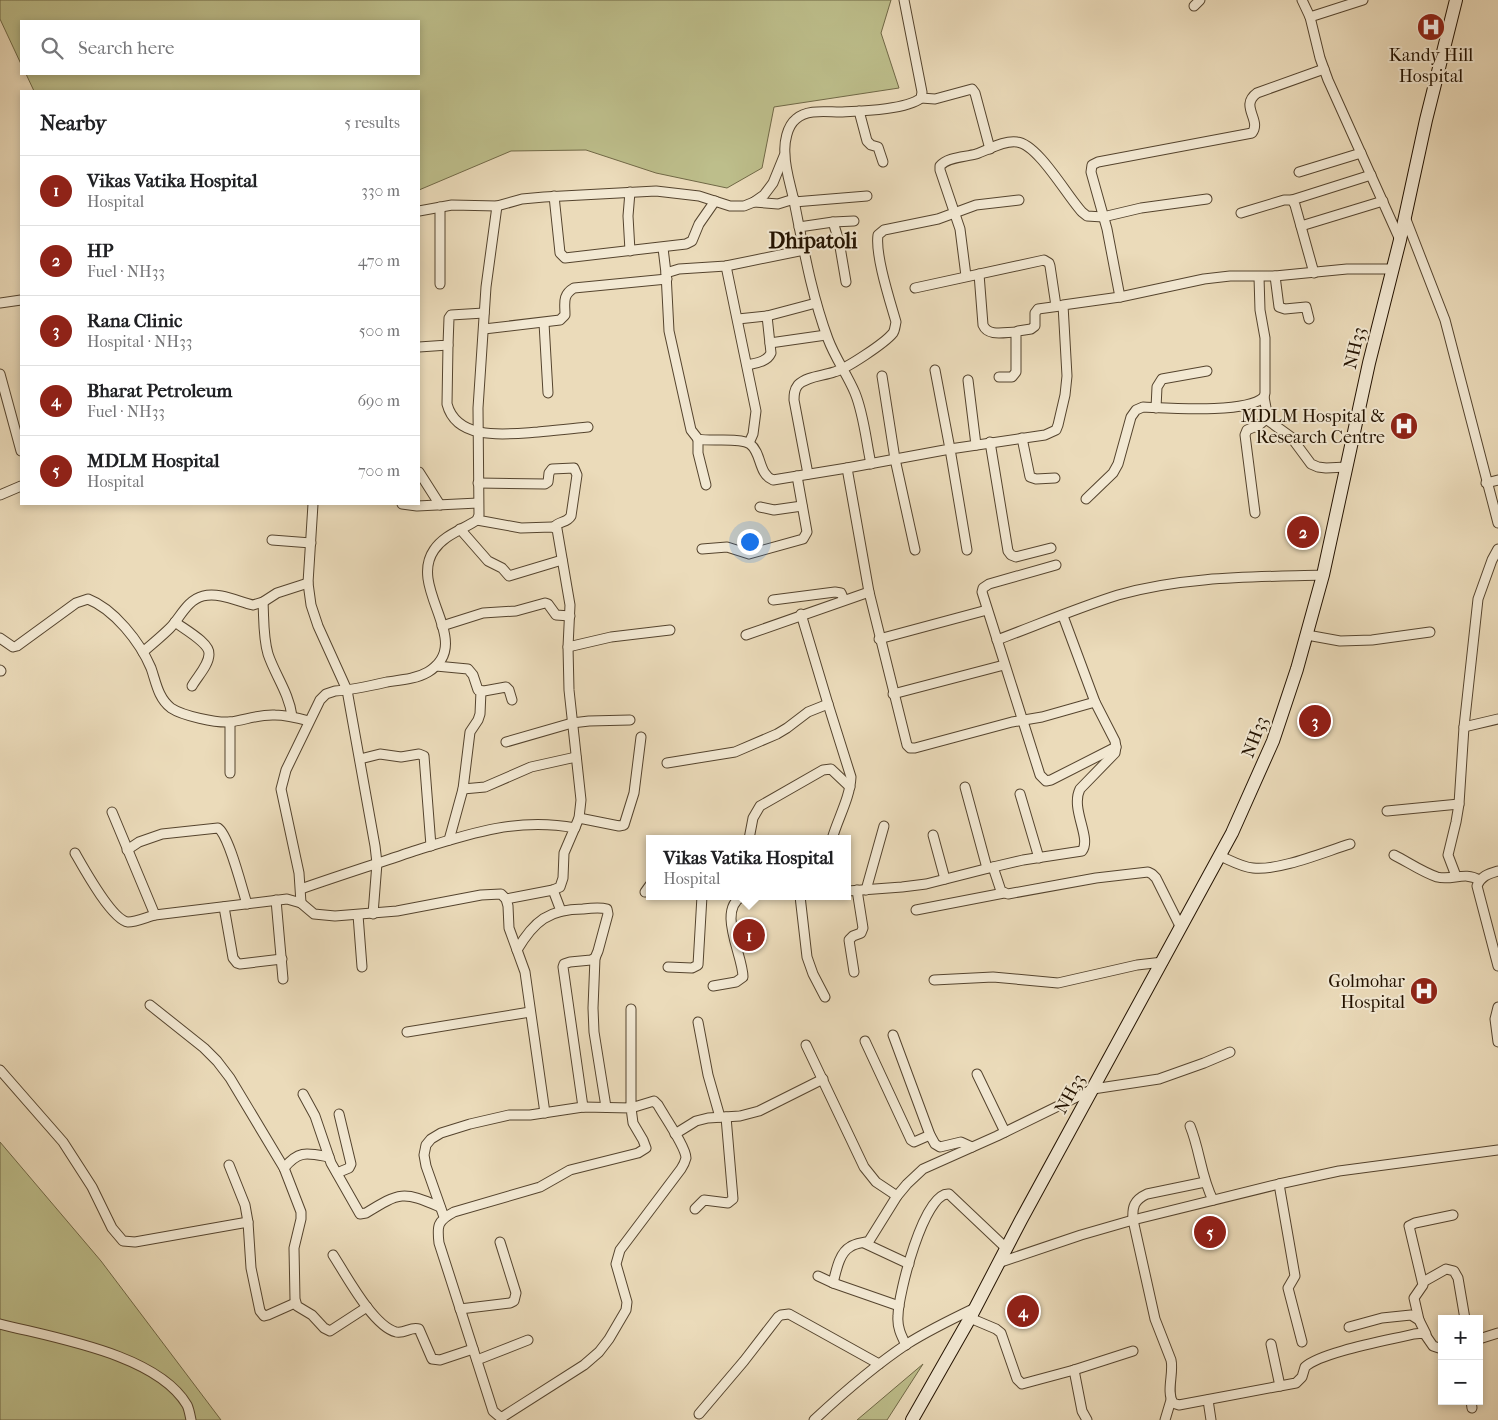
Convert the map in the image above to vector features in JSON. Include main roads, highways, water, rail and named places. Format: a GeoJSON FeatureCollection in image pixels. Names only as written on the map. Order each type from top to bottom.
{"type":"FeatureCollection","features":[{"type":"Feature","properties":{"kind":"main road","name":"NH33"},"geometry":{"type":"LineString","coordinates":[[912,1420],[1220,856],[1243,810],[1273,741],[1297,670],[1323,575],[1369,363],[1456,0]]}},
{"type":"Feature","properties":{"kind":"place","name":"Kandy Hill Hospital"},"geometry":{"type":"Point","coordinates":[1431,27]}},
{"type":"Feature","properties":{"kind":"place","name":"MDLM Hospital & Research Centre"},"geometry":{"type":"Point","coordinates":[1404,426]}},
{"type":"Feature","properties":{"kind":"place","name":"HP"},"geometry":{"type":"Point","coordinates":[1303,532]}},
{"type":"Feature","properties":{"kind":"place","name":"Rana Clinic"},"geometry":{"type":"Point","coordinates":[1315,721]}},
{"type":"Feature","properties":{"kind":"place","name":"Vikas Vatika Hospital"},"geometry":{"type":"Point","coordinates":[749,935]}},
{"type":"Feature","properties":{"kind":"place","name":"Golmohar Hospital"},"geometry":{"type":"Point","coordinates":[1424,991]}},
{"type":"Feature","properties":{"kind":"place","name":"MDLM Hospital"},"geometry":{"type":"Point","coordinates":[1210,1232]}},
{"type":"Feature","properties":{"kind":"place","name":"Bharat Petroleum"},"geometry":{"type":"Point","coordinates":[1023,1311]}},
{"type":"Feature","properties":{"kind":"district","name":"Dhipatoli"},"geometry":{"type":"Point","coordinates":[813,241]}}]}
